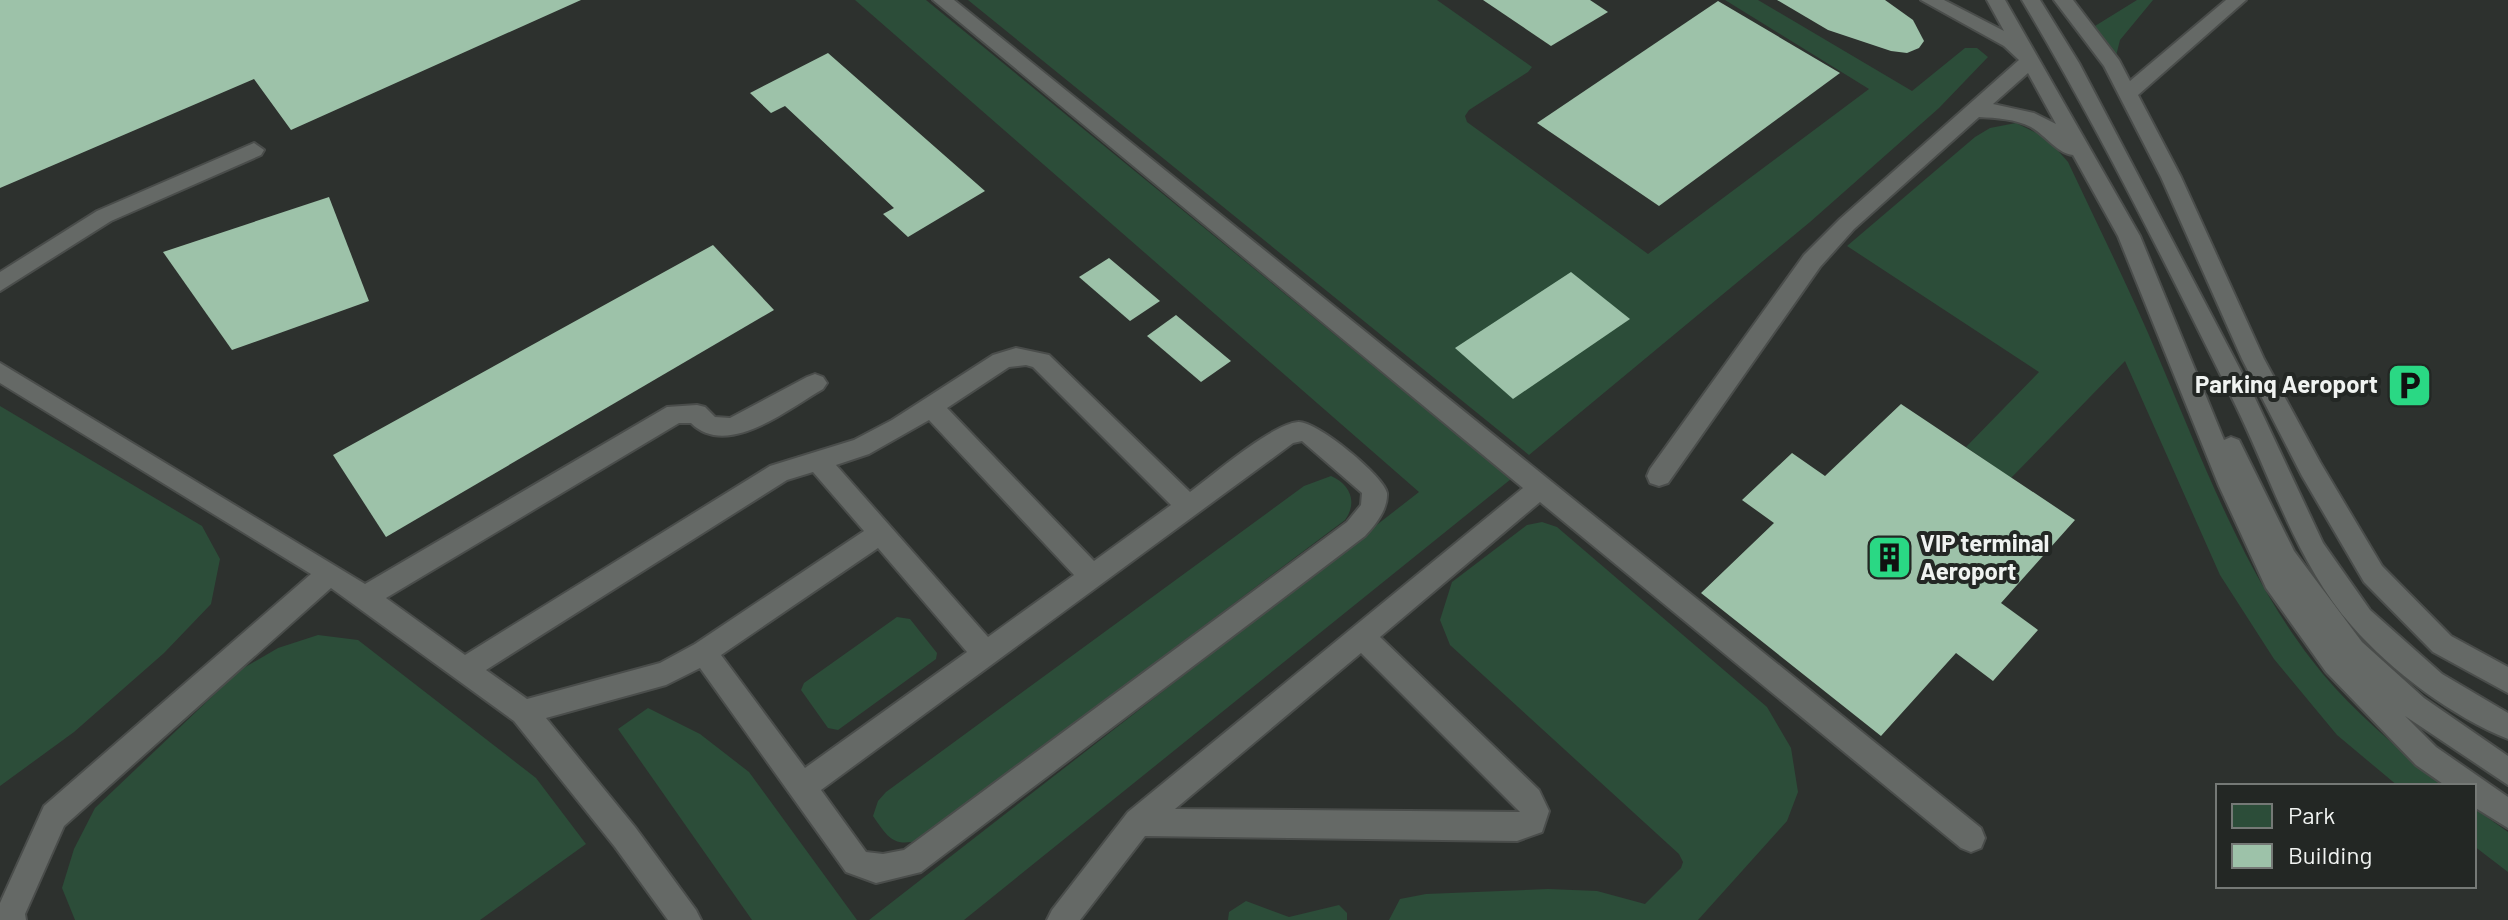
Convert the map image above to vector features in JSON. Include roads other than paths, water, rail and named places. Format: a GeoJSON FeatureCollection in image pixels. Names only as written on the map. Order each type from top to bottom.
{"type":"FeatureCollection","features":[{"type":"Feature","properties":{"kind":"lane"},"geometry":{"type":"LineString","coordinates":[[942,0],[1971,838]]}},
{"type":"Feature","properties":{"kind":"lane"},"geometry":{"type":"LineString","coordinates":[[1930,0],[2011,42],[2031,60]]}},
{"type":"Feature","properties":{"kind":"lane"},"geometry":{"type":"LineString","coordinates":[[1996,0],[2129,236],[2285,559],[2353,650],[2414,707],[2508,772]]}},
{"type":"Feature","properties":{"kind":"lane"},"geometry":{"type":"LineString","coordinates":[[2031,0],[2069,63],[2246,403],[2314,550],[2361,618],[2433,683],[2508,726]]}},
{"type":"Feature","properties":{"kind":"lane"},"geometry":{"type":"LineString","coordinates":[[2063,0],[2112,64],[2171,177],[2253,359],[2311,469],[2373,574],[2442,644],[2508,681]]}},
{"type":"Feature","properties":{"kind":"lane"},"geometry":{"type":"LineString","coordinates":[[2126,95],[2237,0]]}},
{"type":"Feature","properties":{"kind":"lane"},"geometry":{"type":"LineString","coordinates":[[1659,476],[1812,261],[1847,224],[2031,60]]}},
{"type":"Feature","properties":{"kind":"lane"},"geometry":{"type":"LineString","coordinates":[[1974,110],[2001,111],[2041,121],[2056,132],[2090,170]]}},
{"type":"Feature","properties":{"kind":"lane"},"geometry":{"type":"LineString","coordinates":[[0,283],[104,216],[254,150]]}},
{"type":"Feature","properties":{"kind":"lane"},"geometry":{"type":"LineString","coordinates":[[2129,236],[2231,486],[2275,580],[2335,664],[2426,756],[2466,784]]}},
{"type":"Feature","properties":{"kind":"lane"},"geometry":{"type":"LineString","coordinates":[[463,670],[735,498],[779,473],[861,447],[1015,355],[1028,355],[1041,361],[1189,507]]}},
{"type":"Feature","properties":{"kind":"lane"},"geometry":{"type":"LineString","coordinates":[[0,372],[330,573],[524,712],[625,837],[686,920]]}},
{"type":"Feature","properties":{"kind":"lane"},"geometry":{"type":"LineString","coordinates":[[364,598],[675,414],[697,414],[709,426],[733,428],[815,383]]}},
{"type":"Feature","properties":{"kind":"lane"},"geometry":{"type":"LineString","coordinates":[[931,407],[1092,576]]}},
{"type":"Feature","properties":{"kind":"lane"},"geometry":{"type":"LineString","coordinates":[[704,652],[856,862],[866,869],[884,870],[911,862],[1356,529],[1376,501],[1374,489],[1318,439],[1299,431],[1285,436],[802,787]]}},
{"type":"Feature","properties":{"kind":"lane"},"geometry":{"type":"LineString","coordinates":[[818,461],[985,653]]}},
{"type":"Feature","properties":{"kind":"lane"},"geometry":{"type":"LineString","coordinates":[[1062,920],[1138,822],[1541,487]]}},
{"type":"Feature","properties":{"kind":"lane"},"geometry":{"type":"LineString","coordinates":[[524,712],[666,673],[704,652],[881,533]]}},
{"type":"Feature","properties":{"kind":"lane"},"geometry":{"type":"LineString","coordinates":[[11,920],[10,914],[54,816],[330,573]]}},
{"type":"Feature","properties":{"kind":"lane"},"geometry":{"type":"LineString","coordinates":[[1138,822],[1517,827],[1532,822],[1535,811],[1529,800],[1362,636]]}},
{"type":"Feature","properties":{"kind":"lane"},"geometry":{"type":"LineString","coordinates":[[2476,791],[2508,814]]}},
{"type":"Feature","properties":{"kind":"place","name":"Parkinq Aeroport"},"geometry":{"type":"Point","coordinates":[2409,385]}},
{"type":"Feature","properties":{"kind":"place","name":"VIP terminal Aeroport"},"geometry":{"type":"Point","coordinates":[1889,558]}}]}
